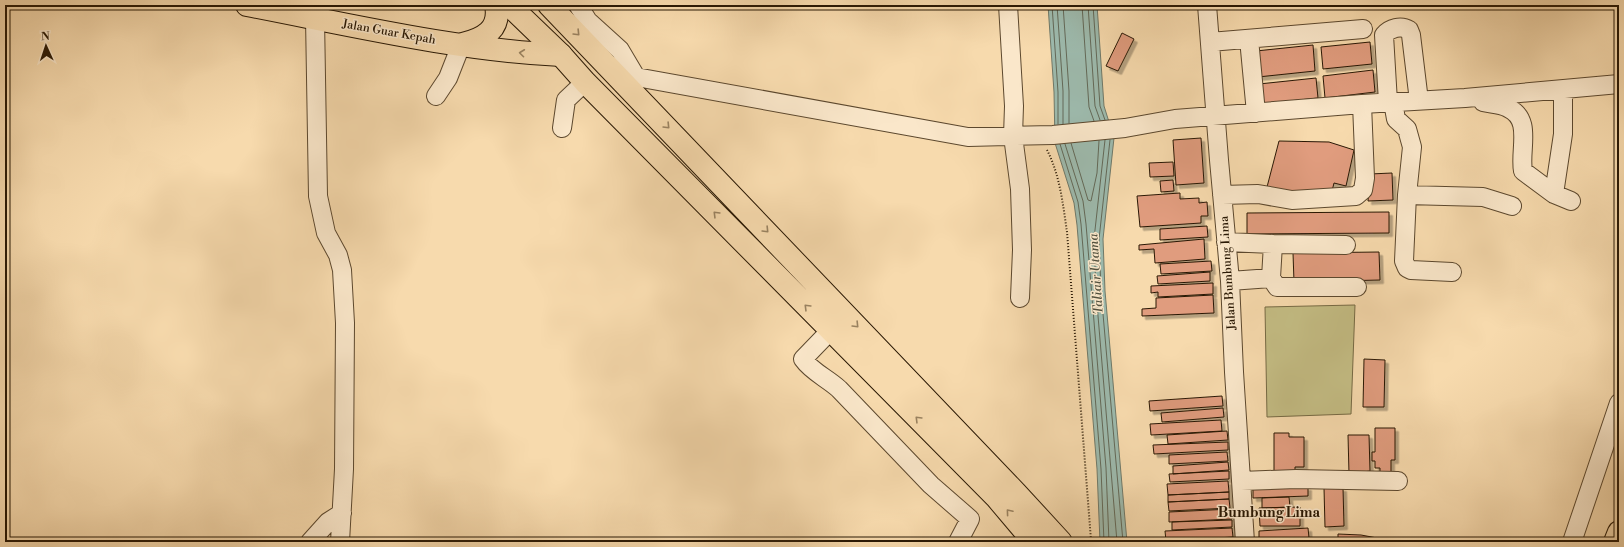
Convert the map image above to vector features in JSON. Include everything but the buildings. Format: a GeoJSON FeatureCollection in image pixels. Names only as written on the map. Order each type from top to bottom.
{"type":"FeatureCollection","features":[{"type":"Feature","properties":{"kind":"main road","name":"Jalan Guar Kepah"},"geometry":{"type":"LineString","coordinates":[[247,5],[461,45],[528,53],[561,55]]}},
{"type":"Feature","properties":{"kind":"main road","name":"Jalan Guar Kepah"},"geometry":{"type":"LineString","coordinates":[[461,45],[480,40],[489,34],[495,21],[496,5]]}},
{"type":"Feature","properties":{"kind":"main road"},"geometry":{"type":"LineString","coordinates":[[509,5],[561,55],[827,335],[996,498],[1034,542]]}},
{"type":"Feature","properties":{"kind":"main road"},"geometry":{"type":"LineString","coordinates":[[549,5],[632,81],[1061,542]]}},
{"type":"Feature","properties":{"kind":"main road"},"geometry":{"type":"LineString","coordinates":[[1615,542],[1619,532]]}},
{"type":"Feature","properties":{"kind":"street"},"geometry":{"type":"LineString","coordinates":[[578,5],[588,21],[620,50],[632,81],[968,137],[1053,135],[1125,128],[1175,119],[1362,104],[1465,98],[1619,84]]}},
{"type":"Feature","properties":{"kind":"street"},"geometry":{"type":"LineString","coordinates":[[1008,5],[1014,106],[1013,136],[1020,189],[1022,250],[1020,298]]}},
{"type":"Feature","properties":{"kind":"street","name":"Jalan Bumbung Lima"},"geometry":{"type":"LineString","coordinates":[[1207,5],[1230,281],[1245,542]]}},
{"type":"Feature","properties":{"kind":"street"},"geometry":{"type":"LineString","coordinates":[[315,18],[318,196],[326,232],[338,255],[343,285],[345,323],[344,469],[340,542]]}},
{"type":"Feature","properties":{"kind":"street"},"geometry":{"type":"LineString","coordinates":[[1418,101],[1411,35],[1409,30],[1406,28],[1392,29],[1384,35],[1390,102],[1396,119],[1407,129],[1412,147],[1407,195],[1404,261],[1407,268],[1418,271],[1429,270],[1452,272]]}},
{"type":"Feature","properties":{"kind":"street"},"geometry":{"type":"LineString","coordinates":[[1210,42],[1363,29]]}},
{"type":"Feature","properties":{"kind":"street"},"geometry":{"type":"LineString","coordinates":[[1249,39],[1256,113]]}},
{"type":"Feature","properties":{"kind":"street"},"geometry":{"type":"LineString","coordinates":[[436,96],[450,73],[461,45]]}},
{"type":"Feature","properties":{"kind":"street"},"geometry":{"type":"LineString","coordinates":[[562,128],[566,100],[585,82]]}},
{"type":"Feature","properties":{"kind":"street"},"geometry":{"type":"LineString","coordinates":[[1554,194],[1563,134],[1562,90]]}},
{"type":"Feature","properties":{"kind":"street"},"geometry":{"type":"LineString","coordinates":[[1465,98],[1508,108],[1518,114],[1522,122],[1524,138],[1521,153],[1523,171],[1554,194],[1571,201]]}},
{"type":"Feature","properties":{"kind":"street"},"geometry":{"type":"LineString","coordinates":[[1222,195],[1258,194],[1292,200],[1345,198],[1356,196],[1363,190],[1365,178],[1362,104]]}},
{"type":"Feature","properties":{"kind":"street"},"geometry":{"type":"LineString","coordinates":[[1407,195],[1483,197],[1512,206]]}},
{"type":"Feature","properties":{"kind":"street"},"geometry":{"type":"LineString","coordinates":[[1226,242],[1346,245]]}},
{"type":"Feature","properties":{"kind":"street"},"geometry":{"type":"LineString","coordinates":[[1273,244],[1271,278],[1277,286],[1357,287]]}},
{"type":"Feature","properties":{"kind":"street"},"geometry":{"type":"LineString","coordinates":[[1230,281],[1271,278]]}},
{"type":"Feature","properties":{"kind":"street"},"geometry":{"type":"LineString","coordinates":[[827,335],[803,359],[814,372],[826,378],[839,389],[931,485],[970,519],[958,542]]}},
{"type":"Feature","properties":{"kind":"street"},"geometry":{"type":"LineString","coordinates":[[1572,542],[1619,403]]}},
{"type":"Feature","properties":{"kind":"street"},"geometry":{"type":"LineString","coordinates":[[1241,481],[1296,479],[1398,481]]}},
{"type":"Feature","properties":{"kind":"street"},"geometry":{"type":"LineString","coordinates":[[310,542],[328,522],[342,513]]}},
{"type":"Feature","properties":{"kind":"path"},"geometry":{"type":"LineString","coordinates":[[1035,136],[1043,143],[1048,152],[1054,167],[1064,208],[1072,282],[1084,463],[1091,540]]}},
{"type":"Feature","properties":{"kind":"shaded area"},"geometry":{"type":"Polygon","coordinates":[[[1355,305],[1351,414],[1267,417],[1265,307],[1355,305]]]}},
{"type":"Feature","properties":{"kind":"water","name":"Taliair Utama"},"geometry":{"type":"Polygon","coordinates":[[[1048,5],[1097,5],[1104,106],[1114,138],[1103,239],[1105,291],[1127,542],[1100,542],[1097,469],[1077,225],[1074,203],[1055,143],[1054,92],[1048,5]]]}},
{"type":"Feature","properties":{"kind":"district","name":"Bumbung Lima"},"geometry":{"type":"Point","coordinates":[1269,513]}}]}
